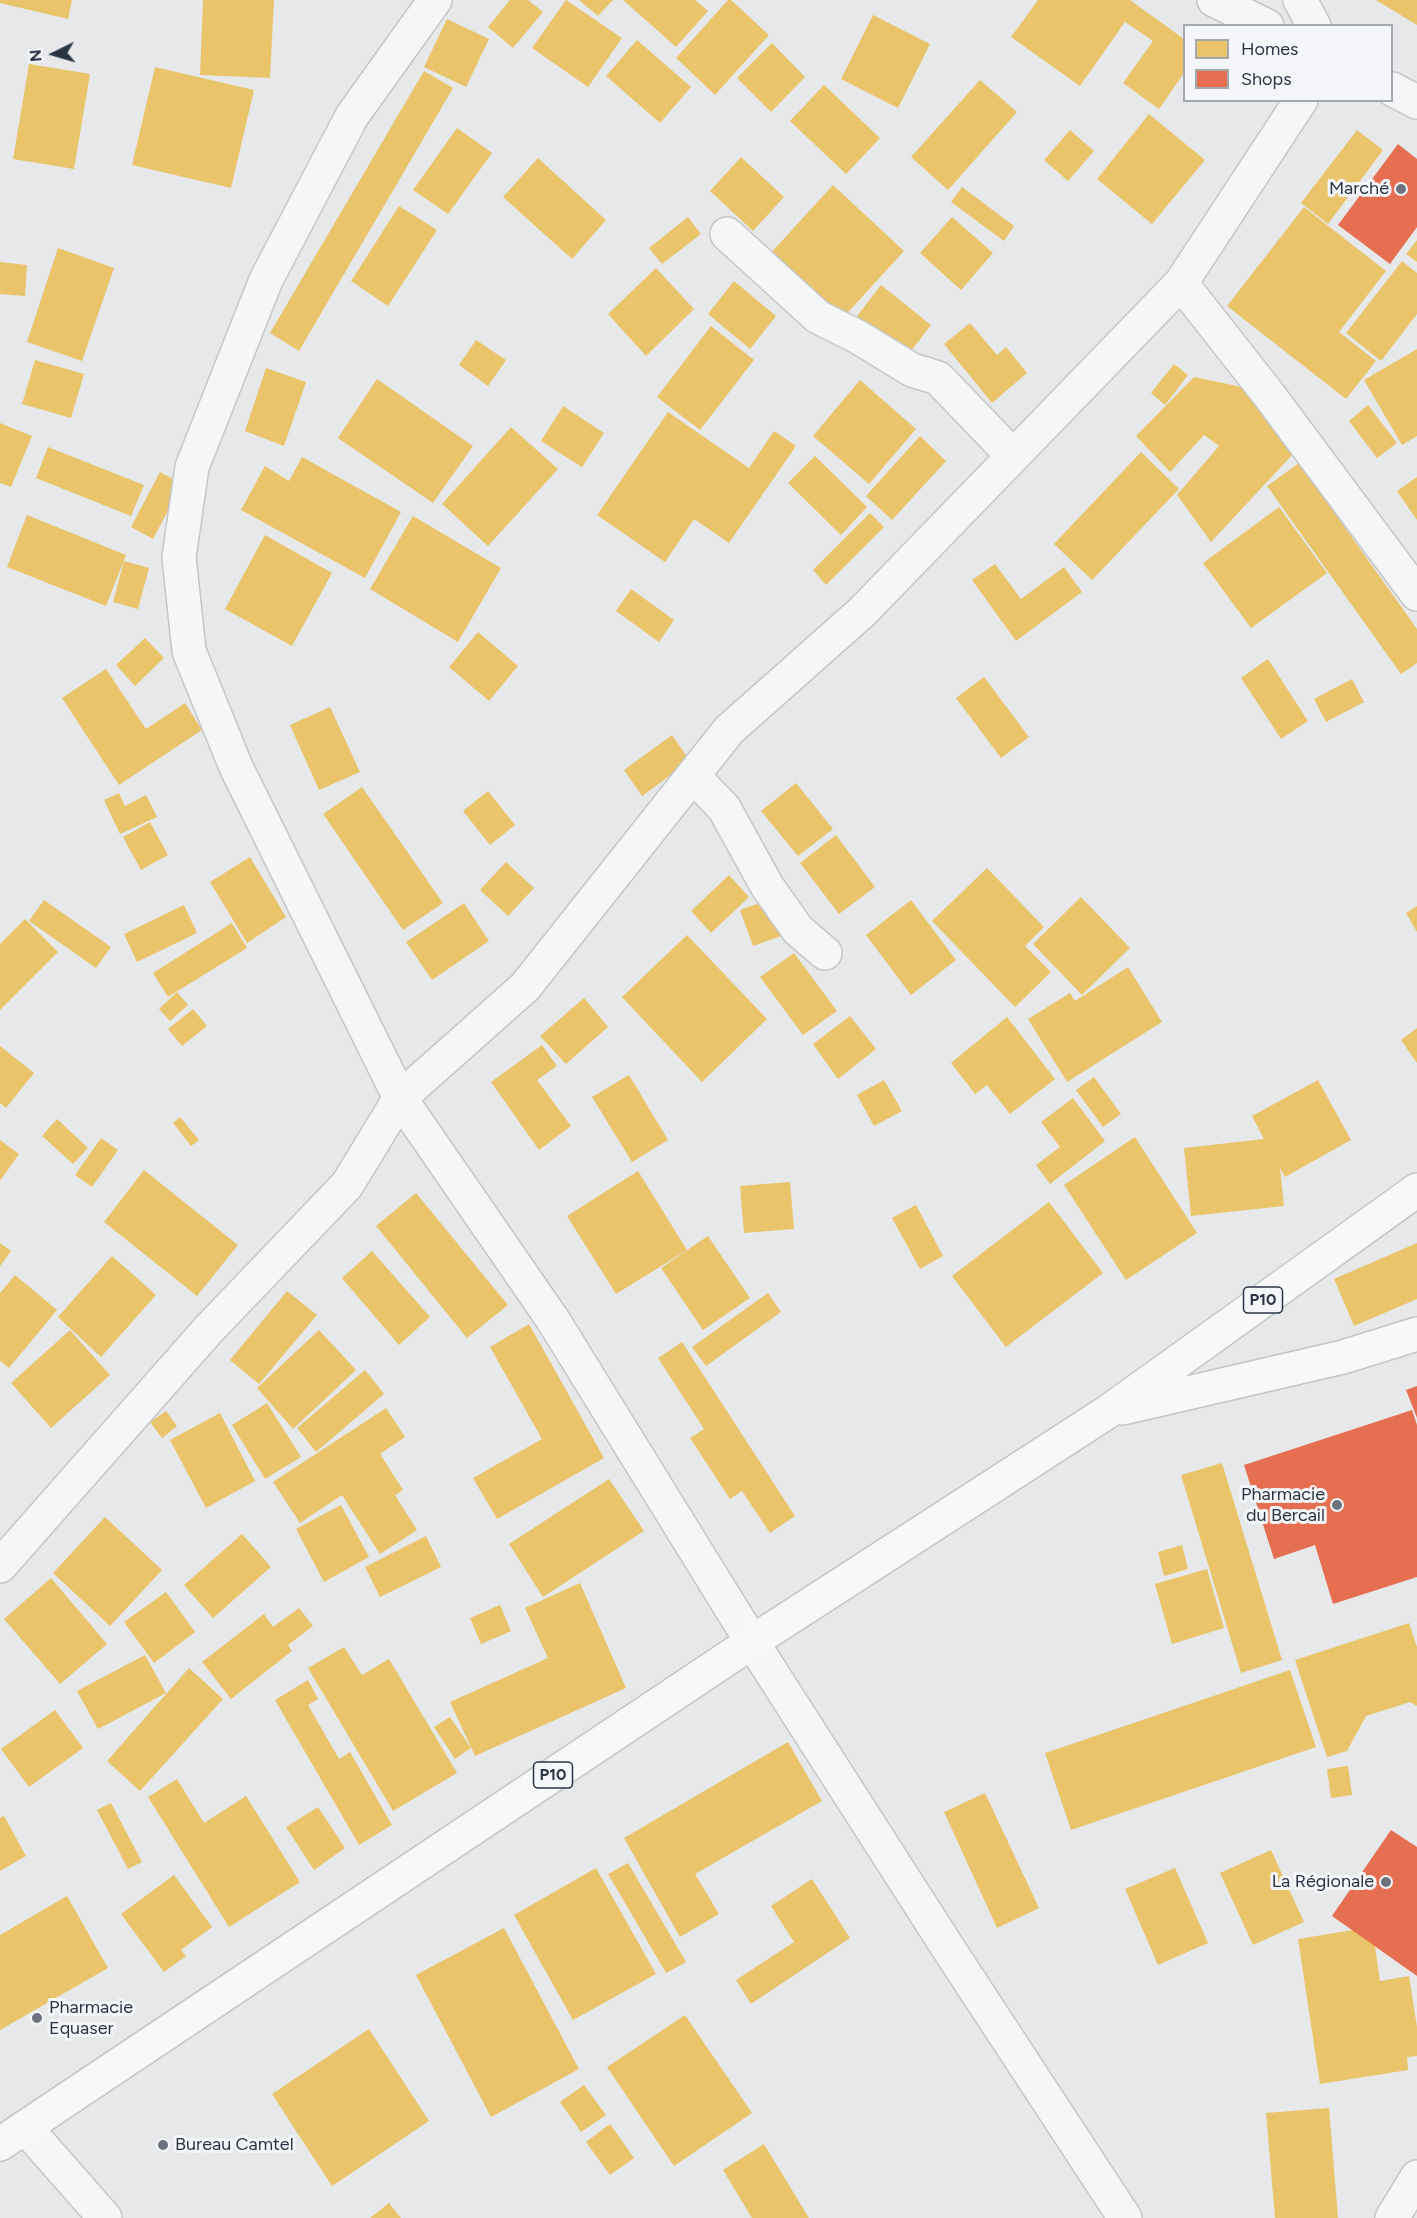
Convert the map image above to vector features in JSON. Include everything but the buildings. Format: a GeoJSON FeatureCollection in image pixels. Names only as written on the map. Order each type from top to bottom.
{"type":"FeatureCollection","features":[{"type":"Feature","properties":{"kind":"main road","name":"P10"},"geometry":{"type":"LineString","coordinates":[[13,2135],[752,1642],[1109,1411],[1417,1190]]}},
{"type":"Feature","properties":{"kind":"main road","name":"P10"},"geometry":{"type":"LineString","coordinates":[[1109,1411],[1343,1357],[1417,1334]]}},
{"type":"Feature","properties":{"kind":"street"},"geometry":{"type":"LineString","coordinates":[[435,0],[352,116],[266,280],[192,467],[178,557],[189,651],[227,746],[400,1098],[553,1320],[752,1642],[1125,2218]]}},
{"type":"Feature","properties":{"kind":"street"},"geometry":{"type":"LineString","coordinates":[[1214,0],[1263,24]]}},
{"type":"Feature","properties":{"kind":"street"},"geometry":{"type":"LineString","coordinates":[[1300,0],[1313,24]]}},
{"type":"Feature","properties":{"kind":"street"},"geometry":{"type":"LineString","coordinates":[[1393,90],[1417,102]]}},
{"type":"Feature","properties":{"kind":"street"},"geometry":{"type":"LineString","coordinates":[[0,1566],[209,1329],[347,1185],[400,1098],[525,987],[729,730],[862,612],[1181,283],[1300,102]]}},
{"type":"Feature","properties":{"kind":"street"},"geometry":{"type":"LineString","coordinates":[[727,234],[818,317],[858,337],[912,370],[938,378],[1013,456]]}},
{"type":"Feature","properties":{"kind":"street"},"geometry":{"type":"LineString","coordinates":[[1181,283],[1269,395],[1417,594]]}},
{"type":"Feature","properties":{"kind":"street"},"geometry":{"type":"LineString","coordinates":[[693,776],[724,808],[767,885],[798,930],[825,953]]}},
{"type":"Feature","properties":{"kind":"street"},"geometry":{"type":"LineString","coordinates":[[13,2135],[105,2218]]}},
{"type":"Feature","properties":{"kind":"street"},"geometry":{"type":"LineString","coordinates":[[1392,2218],[1417,2177]]}},
{"type":"Feature","properties":{"kind":"place","name":"Marché"},"geometry":{"type":"Point","coordinates":[1401,189]}},
{"type":"Feature","properties":{"kind":"place","name":"Pharmacie du Bercail"},"geometry":{"type":"Point","coordinates":[1337,1505]}},
{"type":"Feature","properties":{"kind":"place","name":"La Régionale"},"geometry":{"type":"Point","coordinates":[1386,1882]}},
{"type":"Feature","properties":{"kind":"place","name":"Pharmacie Equaser"},"geometry":{"type":"Point","coordinates":[37,2018]}},
{"type":"Feature","properties":{"kind":"place","name":"Bureau Camtel"},"geometry":{"type":"Point","coordinates":[163,2145]}}]}
